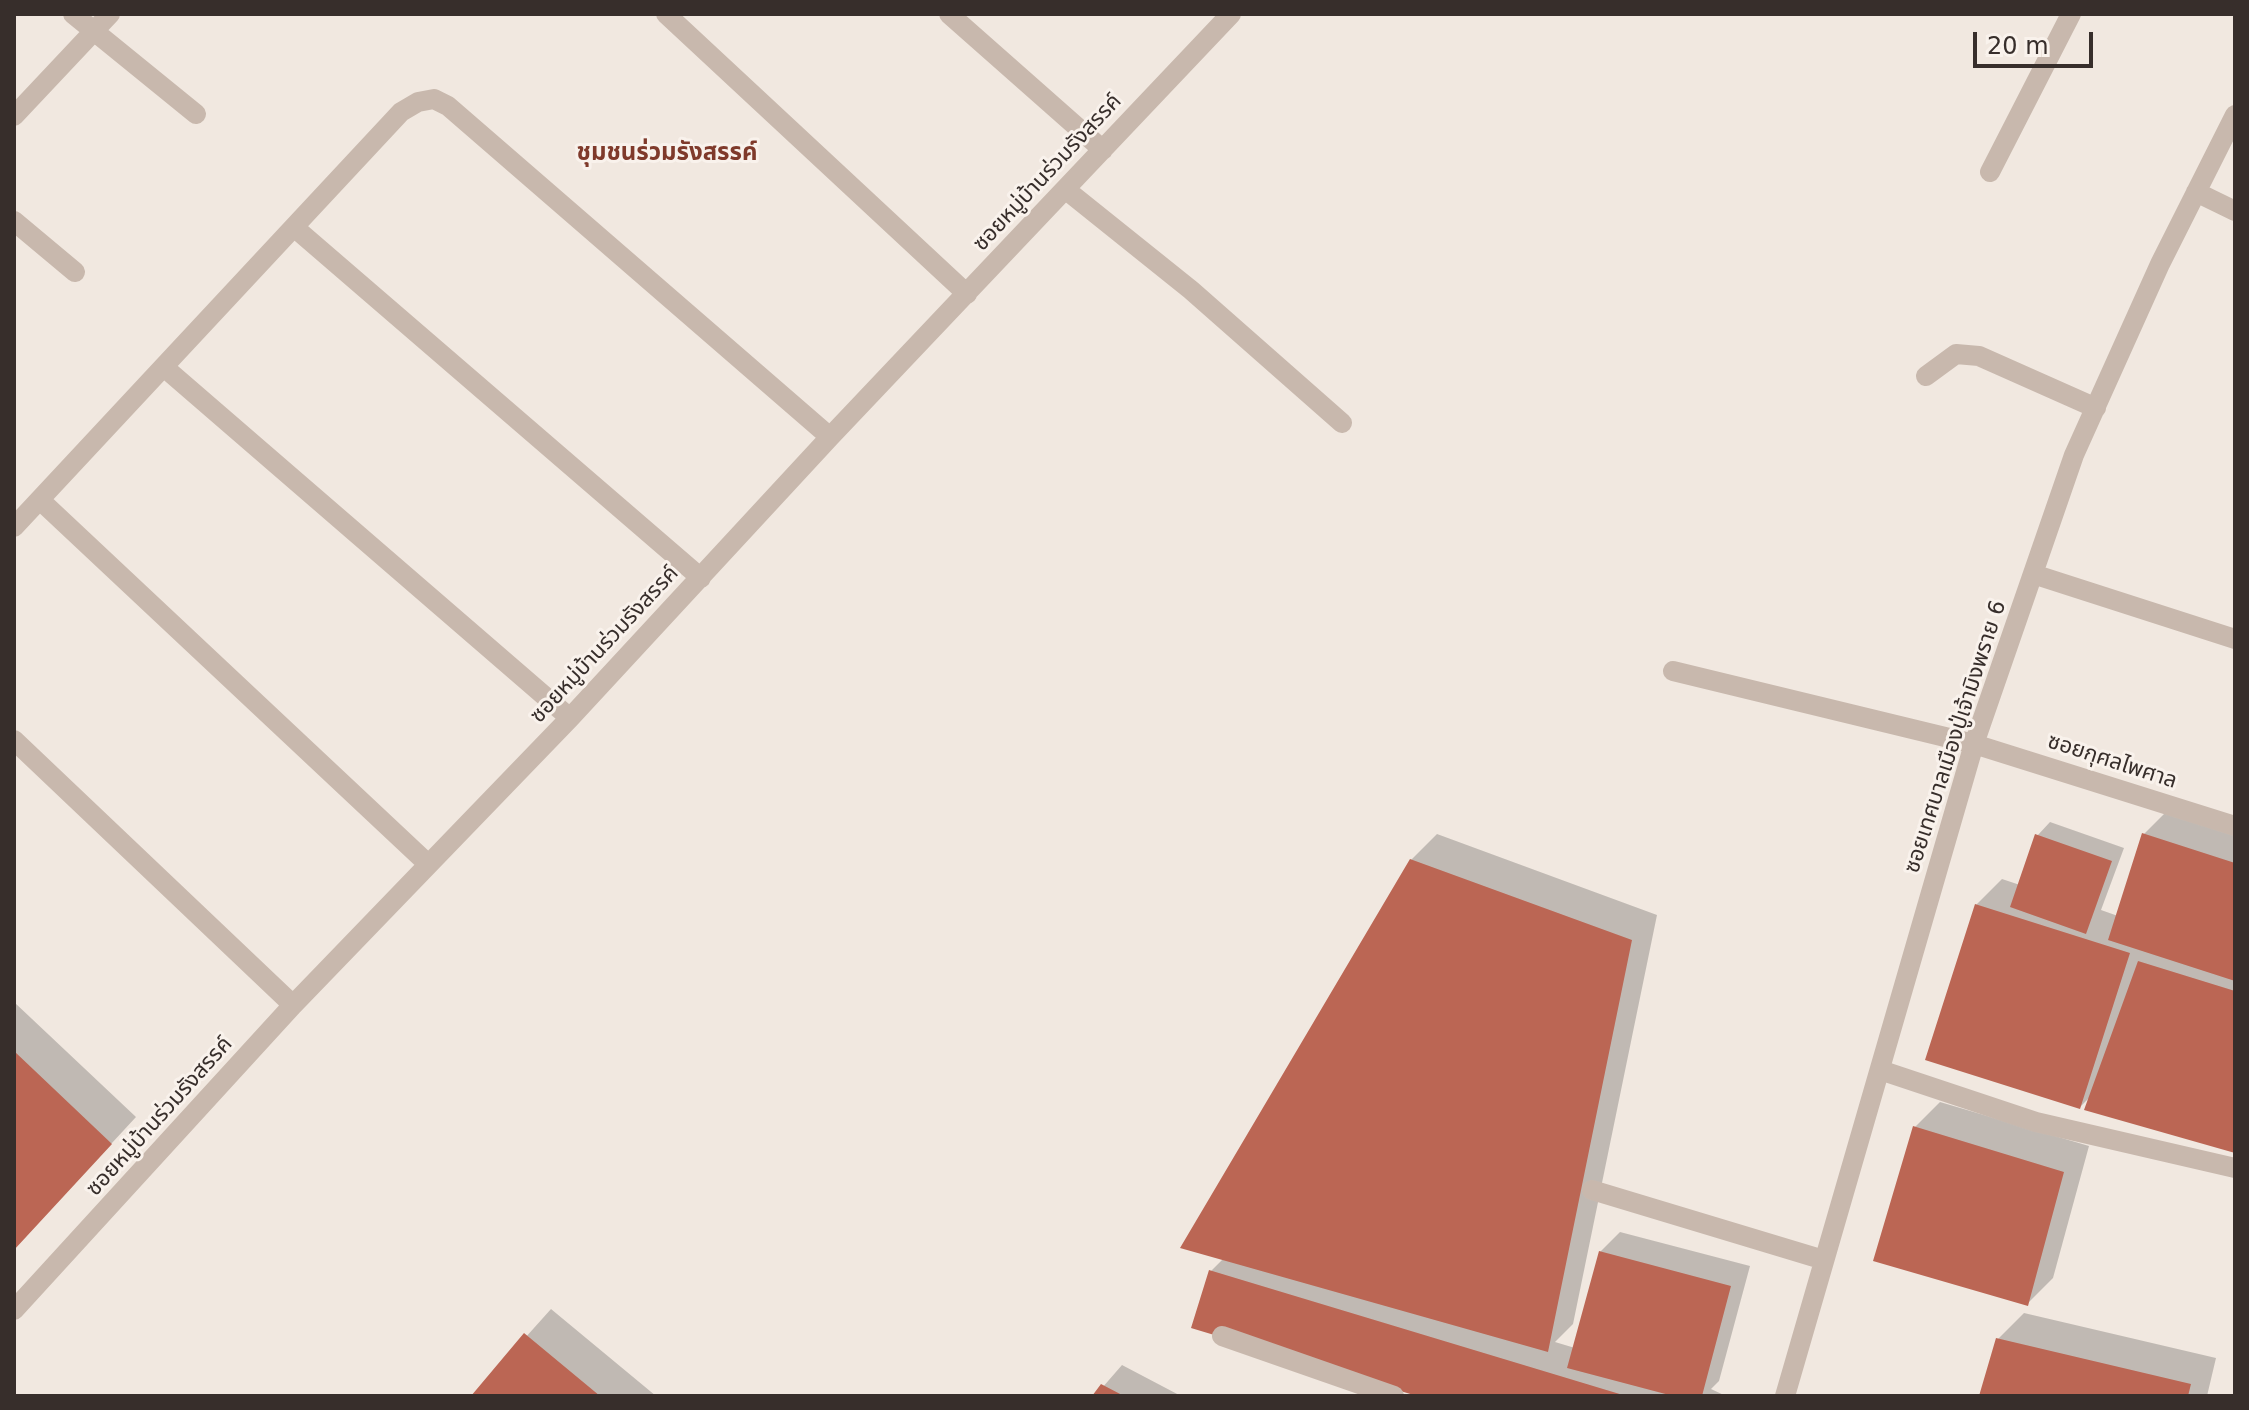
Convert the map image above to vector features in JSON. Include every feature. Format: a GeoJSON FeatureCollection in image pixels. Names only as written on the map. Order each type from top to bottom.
{"type":"FeatureCollection","features":[{"type":"Feature","properties":{"kind":"street"},"geometry":{"type":"LineString","coordinates":[[73,14],[196,114]]}},
{"type":"Feature","properties":{"kind":"street"},"geometry":{"type":"LineString","coordinates":[[14,116],[110,14]]}},
{"type":"Feature","properties":{"kind":"street"},"geometry":{"type":"LineString","coordinates":[[666,14],[967,294]]}},
{"type":"Feature","properties":{"kind":"street"},"geometry":{"type":"LineString","coordinates":[[949,14],[1103,150]]}},
{"type":"Feature","properties":{"kind":"street","name":"ซอยหมู่บ้านร่วมรังสรรค์"},"geometry":{"type":"LineString","coordinates":[[14,1310],[293,1005],[570,718],[830,437],[1231,14]]}},
{"type":"Feature","properties":{"kind":"street"},"geometry":{"type":"LineString","coordinates":[[1990,172],[2071,14]]}},
{"type":"Feature","properties":{"kind":"street"},"geometry":{"type":"LineString","coordinates":[[14,527],[401,112],[418,102],[434,99],[448,106],[830,437]]}},
{"type":"Feature","properties":{"kind":"street","name":"ซอยเทศบาลเมืองปู่เจ้ามิงพราย 6"},"geometry":{"type":"LineString","coordinates":[[1785,1396],[1974,744],[2074,455],[2196,192],[2235,117]]}},
{"type":"Feature","properties":{"kind":"street"},"geometry":{"type":"LineString","coordinates":[[1065,189],[1191,290],[1342,423]]}},
{"type":"Feature","properties":{"kind":"street"},"geometry":{"type":"LineString","coordinates":[[2196,192],[2235,211]]}},
{"type":"Feature","properties":{"kind":"street"},"geometry":{"type":"LineString","coordinates":[[14,221],[75,272]]}},
{"type":"Feature","properties":{"kind":"street"},"geometry":{"type":"LineString","coordinates":[[295,228],[701,578]]}},
{"type":"Feature","properties":{"kind":"street"},"geometry":{"type":"LineString","coordinates":[[1926,376],[1956,354],[1979,356],[2096,408]]}},
{"type":"Feature","properties":{"kind":"street"},"geometry":{"type":"LineString","coordinates":[[165,368],[570,718]]}},
{"type":"Feature","properties":{"kind":"street"},"geometry":{"type":"LineString","coordinates":[[40,500],[428,864]]}},
{"type":"Feature","properties":{"kind":"street"},"geometry":{"type":"LineString","coordinates":[[2033,574],[2235,639]]}},
{"type":"Feature","properties":{"kind":"street","name":"ซอยกุศลไพศาล"},"geometry":{"type":"LineString","coordinates":[[1673,671],[1974,744],[2235,826]]}},
{"type":"Feature","properties":{"kind":"street"},"geometry":{"type":"LineString","coordinates":[[14,740],[293,1005]]}},
{"type":"Feature","properties":{"kind":"street"},"geometry":{"type":"LineString","coordinates":[[1880,1070],[2036,1122],[2235,1168]]}},
{"type":"Feature","properties":{"kind":"street"},"geometry":{"type":"LineString","coordinates":[[1592,1190],[1824,1260]]}},
{"type":"Feature","properties":{"kind":"street"},"geometry":{"type":"LineString","coordinates":[[1222,1336],[1394,1396]]}},
{"type":"Feature","properties":{"kind":"building"},"geometry":{"type":"Polygon","coordinates":[[[2142,833],[2235,863],[2235,981],[2108,940],[2142,833]]]}},
{"type":"Feature","properties":{"kind":"building"},"geometry":{"type":"Polygon","coordinates":[[[2035,834],[2112,861],[2086,934],[2010,907],[2035,834]]]}},
{"type":"Feature","properties":{"kind":"building"},"geometry":{"type":"Polygon","coordinates":[[[1410,859],[1632,940],[1548,1352],[1180,1248],[1410,859]]]}},
{"type":"Feature","properties":{"kind":"building"},"geometry":{"type":"Polygon","coordinates":[[[1975,904],[2130,953],[2080,1109],[1925,1060],[1975,904]]]}},
{"type":"Feature","properties":{"kind":"building"},"geometry":{"type":"Polygon","coordinates":[[[2138,961],[2235,991],[2235,1153],[2084,1110],[2138,961]]]}},
{"type":"Feature","properties":{"kind":"building"},"geometry":{"type":"Polygon","coordinates":[[[14,1051],[112,1144],[14,1250],[14,1051]]]}},
{"type":"Feature","properties":{"kind":"building"},"geometry":{"type":"Polygon","coordinates":[[[1913,1126],[2064,1172],[2028,1306],[1873,1261],[1913,1126]]]}},
{"type":"Feature","properties":{"kind":"building"},"geometry":{"type":"Polygon","coordinates":[[[1599,1251],[1731,1286],[1702,1396],[1673,1396],[1567,1368],[1599,1251]]]}},
{"type":"Feature","properties":{"kind":"building"},"geometry":{"type":"Polygon","coordinates":[[[1209,1270],[1623,1396],[1417,1396],[1191,1328],[1209,1270]]]}},
{"type":"Feature","properties":{"kind":"building"},"geometry":{"type":"Polygon","coordinates":[[[524,1333],[600,1396],[471,1396],[524,1333]]]}},
{"type":"Feature","properties":{"kind":"building"},"geometry":{"type":"Polygon","coordinates":[[[1996,1338],[2191,1384],[2188,1396],[1979,1396],[1996,1338]]]}},
{"type":"Feature","properties":{"kind":"building"},"geometry":{"type":"Polygon","coordinates":[[[1101,1384],[1124,1396],[1092,1396],[1101,1384]]]}},
{"type":"Feature","properties":{"kind":"district","name":"ชุมชนร่วมรังสรรค์"},"geometry":{"type":"Point","coordinates":[667,154]}}]}
